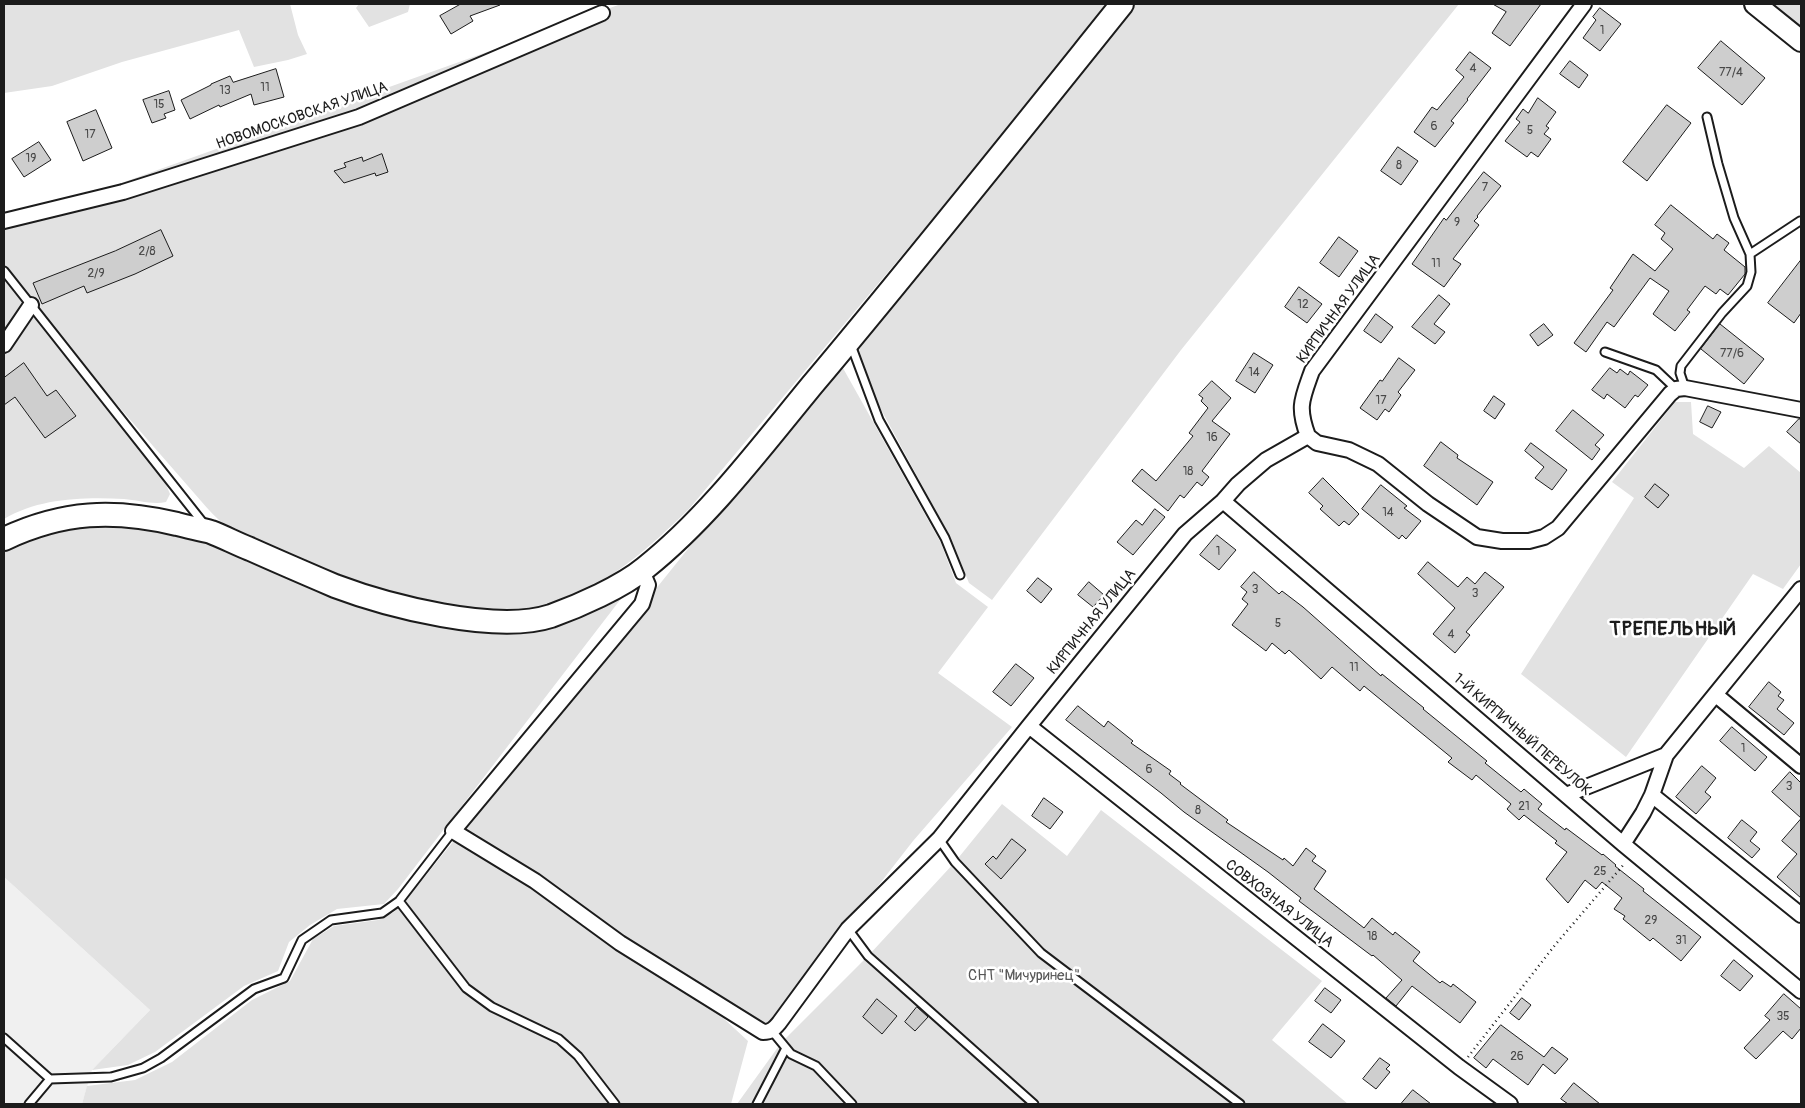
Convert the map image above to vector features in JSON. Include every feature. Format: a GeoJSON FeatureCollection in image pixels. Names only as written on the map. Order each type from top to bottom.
{"type":"FeatureCollection","features":[{"type":"Feature","properties":{"kind":"main road"},"geometry":{"type":"LineString","coordinates":[[4,539],[48,521],[83,515],[141,517],[211,532],[362,596],[422,611],[471,620],[508,622],[548,617],[612,590],[642,571],[667,550],[716,500],[850,341],[1122,4]]}},
{"type":"Feature","properties":{"kind":"main road"},"geometry":{"type":"LineString","coordinates":[[1755,4],[1801,41]]}},
{"type":"Feature","properties":{"kind":"street","name":"КИРПИЧНАЯ УЛИЦА"},"geometry":{"type":"LineString","coordinates":[[772,1031],[848,928],[939,839],[1185,534],[1223,502],[1238,484],[1266,460],[1308,436],[1302,420],[1301,401],[1312,371],[1584,4]]}},
{"type":"Feature","properties":{"kind":"street","name":"НОВОМОСКОВСКАЯ УЛИЦА"},"geometry":{"type":"LineString","coordinates":[[4,221],[123,192],[359,117],[602,13]]}},
{"type":"Feature","properties":{"kind":"street"},"geometry":{"type":"LineString","coordinates":[[4,345],[31,305]]}},
{"type":"Feature","properties":{"kind":"street"},"geometry":{"type":"LineString","coordinates":[[1308,436],[1317,443],[1349,450],[1378,464],[1428,504],[1477,537],[1502,541],[1529,542],[1558,528],[1670,394],[1681,389],[1801,410]]}},
{"type":"Feature","properties":{"kind":"street","name":"1-Й КИРПИЧНЫЙ ПЕРЕУЛОК"},"geometry":{"type":"LineString","coordinates":[[1223,502],[1623,844],[1801,991]]}},
{"type":"Feature","properties":{"kind":"street"},"geometry":{"type":"LineString","coordinates":[[642,571],[648,585],[642,604],[453,831],[535,881],[620,943],[763,1032],[772,1031]]}},
{"type":"Feature","properties":{"kind":"street"},"geometry":{"type":"LineString","coordinates":[[1623,844],[1652,795],[1666,754],[1801,589]]}},
{"type":"Feature","properties":{"kind":"street"},"geometry":{"type":"LineString","coordinates":[[1716,695],[1801,766]]}},
{"type":"Feature","properties":{"kind":"street","name":"СОВХОЗНАЯ УЛИЦА"},"geometry":{"type":"LineString","coordinates":[[1029,726],[1459,1068],[1510,1104]]}},
{"type":"Feature","properties":{"kind":"street"},"geometry":{"type":"LineString","coordinates":[[1566,795],[1666,754]]}},
{"type":"Feature","properties":{"kind":"street"},"geometry":{"type":"LineString","coordinates":[[1652,795],[1801,915]]}},
{"type":"Feature","properties":{"kind":"lane"},"geometry":{"type":"LineString","coordinates":[[1681,389],[1681,366],[1722,314],[1748,286],[1751,272],[1750,254],[1734,218],[1718,164],[1707,117]]}},
{"type":"Feature","properties":{"kind":"lane"},"geometry":{"type":"LineString","coordinates":[[1750,254],[1800,222]]}},
{"type":"Feature","properties":{"kind":"lane"},"geometry":{"type":"LineString","coordinates":[[4,271],[211,532]]}},
{"type":"Feature","properties":{"kind":"lane"},"geometry":{"type":"LineString","coordinates":[[850,341],[879,420],[945,538],[960,575]]}},
{"type":"Feature","properties":{"kind":"lane"},"geometry":{"type":"LineString","coordinates":[[1605,352],[1656,370],[1681,389]]}},
{"type":"Feature","properties":{"kind":"lane"},"geometry":{"type":"LineString","coordinates":[[4,1038],[50,1079],[111,1077],[143,1068],[161,1058],[254,989],[284,978],[302,940],[331,920],[382,913],[399,901],[453,831]]}},
{"type":"Feature","properties":{"kind":"lane"},"geometry":{"type":"LineString","coordinates":[[939,839],[955,862],[1041,953],[1240,1104]]}},
{"type":"Feature","properties":{"kind":"lane"},"geometry":{"type":"LineString","coordinates":[[399,901],[466,988],[492,1006],[559,1040],[578,1056],[615,1104]]}},
{"type":"Feature","properties":{"kind":"lane"},"geometry":{"type":"LineString","coordinates":[[848,928],[868,956],[1034,1104]]}},
{"type":"Feature","properties":{"kind":"lane"},"geometry":{"type":"LineString","coordinates":[[772,1031],[791,1054],[816,1066],[852,1104]]}},
{"type":"Feature","properties":{"kind":"lane"},"geometry":{"type":"LineString","coordinates":[[757,1104],[786,1048]]}},
{"type":"Feature","properties":{"kind":"lane"},"geometry":{"type":"LineString","coordinates":[[29,1104],[50,1079]]}},
{"type":"Feature","properties":{"kind":"path"},"geometry":{"type":"LineString","coordinates":[[1459,1068],[1555,944],[1625,862],[1623,844]]}},
{"type":"Feature","properties":{"kind":"shaded area"},"geometry":{"type":"Polygon","coordinates":[[[4,877],[150,1010],[92,1070],[82,1104],[4,1104],[4,877]]]}},
{"type":"Feature","properties":{"kind":"green space"},"geometry":{"type":"Polygon","coordinates":[[[4,4],[290,4],[298,35],[307,54],[254,67],[239,30],[122,62],[52,86],[4,93],[4,4]]]}},
{"type":"Feature","properties":{"kind":"green space"},"geometry":{"type":"Polygon","coordinates":[[[359,4],[410,4],[408,12],[369,27],[356,8],[359,4]]]}},
{"type":"Feature","properties":{"kind":"green space"},"geometry":{"type":"Polygon","coordinates":[[[621,4],[1107,4],[1014,122],[689,509],[659,538],[627,564],[592,587],[574,596],[554,604],[511,610],[459,606],[407,597],[332,573],[230,528],[206,507],[38,314],[165,482],[170,494],[166,502],[161,503],[109,498],[62,500],[32,507],[4,519],[4,278],[29,302],[4,266],[4,225],[621,4]]]}},
{"type":"Feature","properties":{"kind":"green space"},"geometry":{"type":"Polygon","coordinates":[[[1132,4],[1459,4],[1181,350],[992,600],[969,583],[950,537],[851,354],[1132,4]]]}},
{"type":"Feature","properties":{"kind":"green space"},"geometry":{"type":"Polygon","coordinates":[[[1771,4],[1801,4],[1801,27],[1771,4]]]}},
{"type":"Feature","properties":{"kind":"green space"},"geometry":{"type":"Polygon","coordinates":[[[839,361],[941,543],[956,583],[988,607],[938,673],[1012,727],[913,841],[790,999],[769,1024],[761,1027],[622,938],[462,830],[839,361]]]}},
{"type":"Feature","properties":{"kind":"green space"},"geometry":{"type":"Polygon","coordinates":[[[1675,402],[1691,402],[1693,434],[1744,468],[1769,446],[1801,473],[1801,564],[1783,589],[1753,574],[1626,757],[1521,674],[1634,498],[1612,482],[1675,402]]]}},
{"type":"Feature","properties":{"kind":"green space"},"geometry":{"type":"Polygon","coordinates":[[[131,522],[215,546],[359,608],[455,630],[509,634],[564,623],[630,587],[398,889],[384,904],[337,909],[310,925],[289,942],[278,971],[244,986],[155,1052],[128,1065],[92,1070],[150,1010],[4,877],[4,547],[57,525],[131,522]]]}},
{"type":"Feature","properties":{"kind":"green space","name":"СНТ \"Мичуринец\""},"geometry":{"type":"Polygon","coordinates":[[[1002,804],[1067,856],[1101,810],[1322,981],[1272,1040],[1348,1104],[737,1104],[781,1043],[868,956],[955,862],[1002,804]]]}},
{"type":"Feature","properties":{"kind":"green space"},"geometry":{"type":"Polygon","coordinates":[[[456,838],[533,885],[708,1004],[748,1041],[731,1104],[82,1104],[87,1086],[135,1080],[172,1062],[252,1000],[290,981],[313,939],[334,926],[378,920],[394,912],[456,838]]]}},
{"type":"Feature","properties":{"kind":"building"},"geometry":{"type":"Polygon","coordinates":[[[461,4],[500,5],[470,16],[473,21],[451,34],[440,16],[461,4]]]}},
{"type":"Feature","properties":{"kind":"building"},"geometry":{"type":"Polygon","coordinates":[[[1493,4],[1541,4],[1510,46],[1492,33],[1506,12],[1493,4]]]}},
{"type":"Feature","properties":{"kind":"building"},"geometry":{"type":"Polygon","coordinates":[[[1600,8],[1621,24],[1600,51],[1583,38],[1596,20],[1593,17],[1600,8]]]}},
{"type":"Feature","properties":{"kind":"building"},"geometry":{"type":"Polygon","coordinates":[[[1721,41],[1765,78],[1742,105],[1698,68],[1721,41]]]}},
{"type":"Feature","properties":{"kind":"building"},"geometry":{"type":"Polygon","coordinates":[[[1470,52],[1491,68],[1451,121],[1454,123],[1435,147],[1414,132],[1432,107],[1437,110],[1464,77],[1456,70],[1470,52]]]}},
{"type":"Feature","properties":{"kind":"building"},"geometry":{"type":"Polygon","coordinates":[[[1570,61],[1588,75],[1579,88],[1560,74],[1570,61]]]}},
{"type":"Feature","properties":{"kind":"building"},"geometry":{"type":"Polygon","coordinates":[[[276,69],[284,97],[254,105],[251,94],[220,107],[219,105],[190,119],[181,100],[230,76],[233,82],[276,69]]]}},
{"type":"Feature","properties":{"kind":"building"},"geometry":{"type":"Polygon","coordinates":[[[169,91],[175,110],[164,114],[166,118],[152,123],[143,100],[169,91]]]}},
{"type":"Feature","properties":{"kind":"building"},"geometry":{"type":"Polygon","coordinates":[[[1538,98],[1556,112],[1546,126],[1549,128],[1544,134],[1551,139],[1538,157],[1531,152],[1527,157],[1505,141],[1520,122],[1516,119],[1523,109],[1528,113],[1538,98]]]}},
{"type":"Feature","properties":{"kind":"building"},"geometry":{"type":"Polygon","coordinates":[[[1667,105],[1691,123],[1647,181],[1623,162],[1667,105]]]}},
{"type":"Feature","properties":{"kind":"building"},"geometry":{"type":"Polygon","coordinates":[[[96,110],[112,148],[83,161],[67,122],[96,110]]]}},
{"type":"Feature","properties":{"kind":"building"},"geometry":{"type":"Polygon","coordinates":[[[39,142],[51,160],[24,177],[12,159],[39,142]]]}},
{"type":"Feature","properties":{"kind":"building"},"geometry":{"type":"Polygon","coordinates":[[[1398,147],[1418,161],[1401,185],[1381,171],[1398,147]]]}},
{"type":"Feature","properties":{"kind":"building"},"geometry":{"type":"Polygon","coordinates":[[[382,154],[388,172],[376,176],[375,173],[344,183],[334,171],[346,167],[344,163],[362,157],[363,161],[382,154]]]}},
{"type":"Feature","properties":{"kind":"building"},"geometry":{"type":"Polygon","coordinates":[[[1484,172],[1501,186],[1474,221],[1479,225],[1453,259],[1461,264],[1444,287],[1412,264],[1444,218],[1446,220],[1484,172]]]}},
{"type":"Feature","properties":{"kind":"building"},"geometry":{"type":"Polygon","coordinates":[[[1671,205],[1713,239],[1717,234],[1729,243],[1724,250],[1745,267],[1745,274],[1728,295],[1720,289],[1716,294],[1705,286],[1687,310],[1690,312],[1675,331],[1653,314],[1669,291],[1650,278],[1614,327],[1607,322],[1586,352],[1574,343],[1613,290],[1610,288],[1633,254],[1655,271],[1673,249],[1661,239],[1665,233],[1655,225],[1671,205]]]}},
{"type":"Feature","properties":{"kind":"building"},"geometry":{"type":"Polygon","coordinates":[[[161,230],[173,256],[135,274],[87,293],[84,286],[42,304],[33,283],[115,251],[161,230]]]}},
{"type":"Feature","properties":{"kind":"building"},"geometry":{"type":"Polygon","coordinates":[[[1339,237],[1358,251],[1339,277],[1320,263],[1339,237]]]}},
{"type":"Feature","properties":{"kind":"building"},"geometry":{"type":"Polygon","coordinates":[[[1801,260],[1801,313],[1794,323],[1768,303],[1801,260]]]}},
{"type":"Feature","properties":{"kind":"building"},"geometry":{"type":"Polygon","coordinates":[[[1299,287],[1322,304],[1307,323],[1285,307],[1299,287]]]}},
{"type":"Feature","properties":{"kind":"building"},"geometry":{"type":"Polygon","coordinates":[[[1439,295],[1450,304],[1434,324],[1445,332],[1435,344],[1412,327],[1439,295]]]}},
{"type":"Feature","properties":{"kind":"building"},"geometry":{"type":"Polygon","coordinates":[[[1376,314],[1393,327],[1381,343],[1364,331],[1376,314]]]}},
{"type":"Feature","properties":{"kind":"building"},"geometry":{"type":"Polygon","coordinates":[[[1544,324],[1553,335],[1538,346],[1530,335],[1544,324]]]}},
{"type":"Feature","properties":{"kind":"building"},"geometry":{"type":"Polygon","coordinates":[[[1720,324],[1764,359],[1744,384],[1701,349],[1720,324]]]}},
{"type":"Feature","properties":{"kind":"building"},"geometry":{"type":"Polygon","coordinates":[[[1254,353],[1273,365],[1255,393],[1236,381],[1254,353]]]}},
{"type":"Feature","properties":{"kind":"building"},"geometry":{"type":"Polygon","coordinates":[[[1399,358],[1415,370],[1398,392],[1401,395],[1389,412],[1385,409],[1377,420],[1360,408],[1399,358]]]}},
{"type":"Feature","properties":{"kind":"building"},"geometry":{"type":"Polygon","coordinates":[[[24,363],[47,396],[56,390],[76,416],[45,438],[15,397],[4,405],[4,378],[24,363]]]}},
{"type":"Feature","properties":{"kind":"building"},"geometry":{"type":"Polygon","coordinates":[[[1610,368],[1617,373],[1620,369],[1628,375],[1630,371],[1648,385],[1638,397],[1635,395],[1625,408],[1607,394],[1604,399],[1592,390],[1610,368]]]}},
{"type":"Feature","properties":{"kind":"building"},"geometry":{"type":"Polygon","coordinates":[[[1212,381],[1231,398],[1212,421],[1230,434],[1202,471],[1209,477],[1202,486],[1197,482],[1184,498],[1180,495],[1168,511],[1132,481],[1142,469],[1156,481],[1193,436],[1189,433],[1208,408],[1201,401],[1203,398],[1199,395],[1212,381]]]}},
{"type":"Feature","properties":{"kind":"building"},"geometry":{"type":"Polygon","coordinates":[[[1494,396],[1505,404],[1495,419],[1484,411],[1494,396]]]}},
{"type":"Feature","properties":{"kind":"building"},"geometry":{"type":"Polygon","coordinates":[[[1708,406],[1721,412],[1712,428],[1700,422],[1708,406]]]}},
{"type":"Feature","properties":{"kind":"building"},"geometry":{"type":"Polygon","coordinates":[[[1573,410],[1604,435],[1595,445],[1600,449],[1592,460],[1556,431],[1573,410]]]}},
{"type":"Feature","properties":{"kind":"building"},"geometry":{"type":"Polygon","coordinates":[[[1801,419],[1801,444],[1787,432],[1801,419]]]}},
{"type":"Feature","properties":{"kind":"building"},"geometry":{"type":"Polygon","coordinates":[[[1441,442],[1458,455],[1457,458],[1493,482],[1477,505],[1424,466],[1441,442]]]}},
{"type":"Feature","properties":{"kind":"building"},"geometry":{"type":"Polygon","coordinates":[[[1531,443],[1567,470],[1552,490],[1535,478],[1544,467],[1525,451],[1531,443]]]}},
{"type":"Feature","properties":{"kind":"building"},"geometry":{"type":"Polygon","coordinates":[[[1323,478],[1359,514],[1349,525],[1344,521],[1339,526],[1320,509],[1323,506],[1309,493],[1323,478]]]}},
{"type":"Feature","properties":{"kind":"building"},"geometry":{"type":"Polygon","coordinates":[[[1655,484],[1669,495],[1658,508],[1645,497],[1655,484]]]}},
{"type":"Feature","properties":{"kind":"building"},"geometry":{"type":"Polygon","coordinates":[[[1381,485],[1407,506],[1404,508],[1421,521],[1406,539],[1402,535],[1399,539],[1362,509],[1381,485]]]}},
{"type":"Feature","properties":{"kind":"building"},"geometry":{"type":"Polygon","coordinates":[[[1155,509],[1165,517],[1133,555],[1117,542],[1136,520],[1142,525],[1155,509]]]}},
{"type":"Feature","properties":{"kind":"building"},"geometry":{"type":"Polygon","coordinates":[[[1217,535],[1236,550],[1219,570],[1200,555],[1217,535]]]}},
{"type":"Feature","properties":{"kind":"building"},"geometry":{"type":"Polygon","coordinates":[[[1428,562],[1458,587],[1467,577],[1475,584],[1485,572],[1504,587],[1466,632],[1470,635],[1455,653],[1433,634],[1455,608],[1418,574],[1428,562]]]}},
{"type":"Feature","properties":{"kind":"building"},"geometry":{"type":"Polygon","coordinates":[[[1254,572],[1279,594],[1282,591],[1303,607],[1381,676],[1382,674],[1424,708],[1487,761],[1485,763],[1521,792],[1524,789],[1542,804],[1538,809],[1565,830],[1566,828],[1603,854],[1644,889],[1643,891],[1701,937],[1681,961],[1653,938],[1650,941],[1623,919],[1625,916],[1614,909],[1622,898],[1602,882],[1596,889],[1585,880],[1568,903],[1546,879],[1567,852],[1555,843],[1557,841],[1524,815],[1519,820],[1507,809],[1511,804],[1476,775],[1472,780],[1448,762],[1452,758],[1364,686],[1360,691],[1332,667],[1321,679],[1289,650],[1285,654],[1272,643],[1266,651],[1232,625],[1248,604],[1242,599],[1247,592],[1241,587],[1254,572]]]}},
{"type":"Feature","properties":{"kind":"building"},"geometry":{"type":"Polygon","coordinates":[[[1038,578],[1052,589],[1041,603],[1027,591],[1038,578]]]}},
{"type":"Feature","properties":{"kind":"building"},"geometry":{"type":"Polygon","coordinates":[[[1089,582],[1104,595],[1093,607],[1078,595],[1089,582]]]}},
{"type":"Feature","properties":{"kind":"building"},"geometry":{"type":"Polygon","coordinates":[[[1016,664],[1034,678],[1011,706],[993,692],[1016,664]]]}},
{"type":"Feature","properties":{"kind":"building"},"geometry":{"type":"Polygon","coordinates":[[[1769,682],[1781,692],[1778,696],[1784,700],[1777,709],[1794,723],[1784,735],[1749,707],[1769,682]]]}},
{"type":"Feature","properties":{"kind":"building"},"geometry":{"type":"Polygon","coordinates":[[[1078,706],[1104,727],[1108,721],[1133,741],[1131,743],[1171,771],[1169,774],[1228,820],[1226,822],[1283,860],[1284,858],[1293,866],[1306,848],[1316,856],[1312,861],[1326,871],[1314,889],[1364,928],[1372,918],[1393,935],[1395,932],[1420,952],[1413,961],[1440,983],[1442,981],[1451,987],[1453,984],[1476,1002],[1460,1023],[1412,986],[1396,1006],[1386,998],[1402,980],[1373,955],[1299,901],[1301,898],[1268,872],[1184,812],[1066,720],[1078,706]]]}},
{"type":"Feature","properties":{"kind":"building"},"geometry":{"type":"Polygon","coordinates":[[[1732,727],[1767,757],[1755,771],[1720,741],[1732,727]]]}},
{"type":"Feature","properties":{"kind":"building"},"geometry":{"type":"Polygon","coordinates":[[[1702,766],[1716,778],[1705,792],[1711,797],[1696,814],[1676,797],[1702,766]]]}},
{"type":"Feature","properties":{"kind":"building"},"geometry":{"type":"Polygon","coordinates":[[[1790,772],[1801,783],[1801,818],[1772,792],[1790,772]]]}},
{"type":"Feature","properties":{"kind":"building"},"geometry":{"type":"Polygon","coordinates":[[[1044,798],[1063,812],[1050,829],[1032,816],[1044,798]]]}},
{"type":"Feature","properties":{"kind":"building"},"geometry":{"type":"Polygon","coordinates":[[[1801,819],[1801,898],[1777,877],[1797,854],[1782,841],[1801,819]]]}},
{"type":"Feature","properties":{"kind":"building"},"geometry":{"type":"Polygon","coordinates":[[[1742,820],[1757,832],[1750,841],[1760,849],[1752,858],[1728,838],[1742,820]]]}},
{"type":"Feature","properties":{"kind":"building"},"geometry":{"type":"Polygon","coordinates":[[[1012,839],[1026,850],[1001,879],[985,864],[993,856],[996,859],[1012,839]]]}},
{"type":"Feature","properties":{"kind":"building"},"geometry":{"type":"Polygon","coordinates":[[[1734,960],[1753,976],[1740,991],[1721,976],[1734,960]]]}},
{"type":"Feature","properties":{"kind":"building"},"geometry":{"type":"Polygon","coordinates":[[[1325,988],[1341,1000],[1331,1013],[1315,1001],[1325,988]]]}},
{"type":"Feature","properties":{"kind":"building"},"geometry":{"type":"Polygon","coordinates":[[[1784,994],[1801,1009],[1801,1028],[1792,1039],[1783,1031],[1756,1059],[1744,1048],[1770,1020],[1765,1016],[1784,994]]]}},
{"type":"Feature","properties":{"kind":"building"},"geometry":{"type":"Polygon","coordinates":[[[1522,998],[1531,1005],[1519,1020],[1510,1013],[1522,998]]]}},
{"type":"Feature","properties":{"kind":"building"},"geometry":{"type":"Polygon","coordinates":[[[877,999],[897,1016],[882,1034],[863,1017],[877,999]]]}},
{"type":"Feature","properties":{"kind":"building"},"geometry":{"type":"Polygon","coordinates":[[[917,1007],[928,1017],[915,1031],[905,1022],[917,1007]]]}},
{"type":"Feature","properties":{"kind":"building"},"geometry":{"type":"Polygon","coordinates":[[[1323,1024],[1345,1041],[1331,1058],[1309,1042],[1323,1024]]]}},
{"type":"Feature","properties":{"kind":"building"},"geometry":{"type":"Polygon","coordinates":[[[1501,1025],[1544,1057],[1552,1047],[1568,1059],[1555,1074],[1543,1064],[1528,1085],[1493,1059],[1486,1068],[1474,1058],[1501,1025]]]}},
{"type":"Feature","properties":{"kind":"building"},"geometry":{"type":"Polygon","coordinates":[[[1380,1058],[1390,1065],[1386,1069],[1390,1072],[1376,1089],[1363,1079],[1380,1058]]]}},
{"type":"Feature","properties":{"kind":"building"},"geometry":{"type":"Polygon","coordinates":[[[1574,1083],[1600,1104],[1568,1104],[1561,1099],[1574,1083]]]}},
{"type":"Feature","properties":{"kind":"building"},"geometry":{"type":"Polygon","coordinates":[[[1413,1090],[1431,1104],[1401,1104],[1413,1090]]]}},
{"type":"Feature","properties":{"kind":"district","name":"ТРЕПЕЛЬНЫЙ"},"geometry":{"type":"Point","coordinates":[1673,630]}}]}
